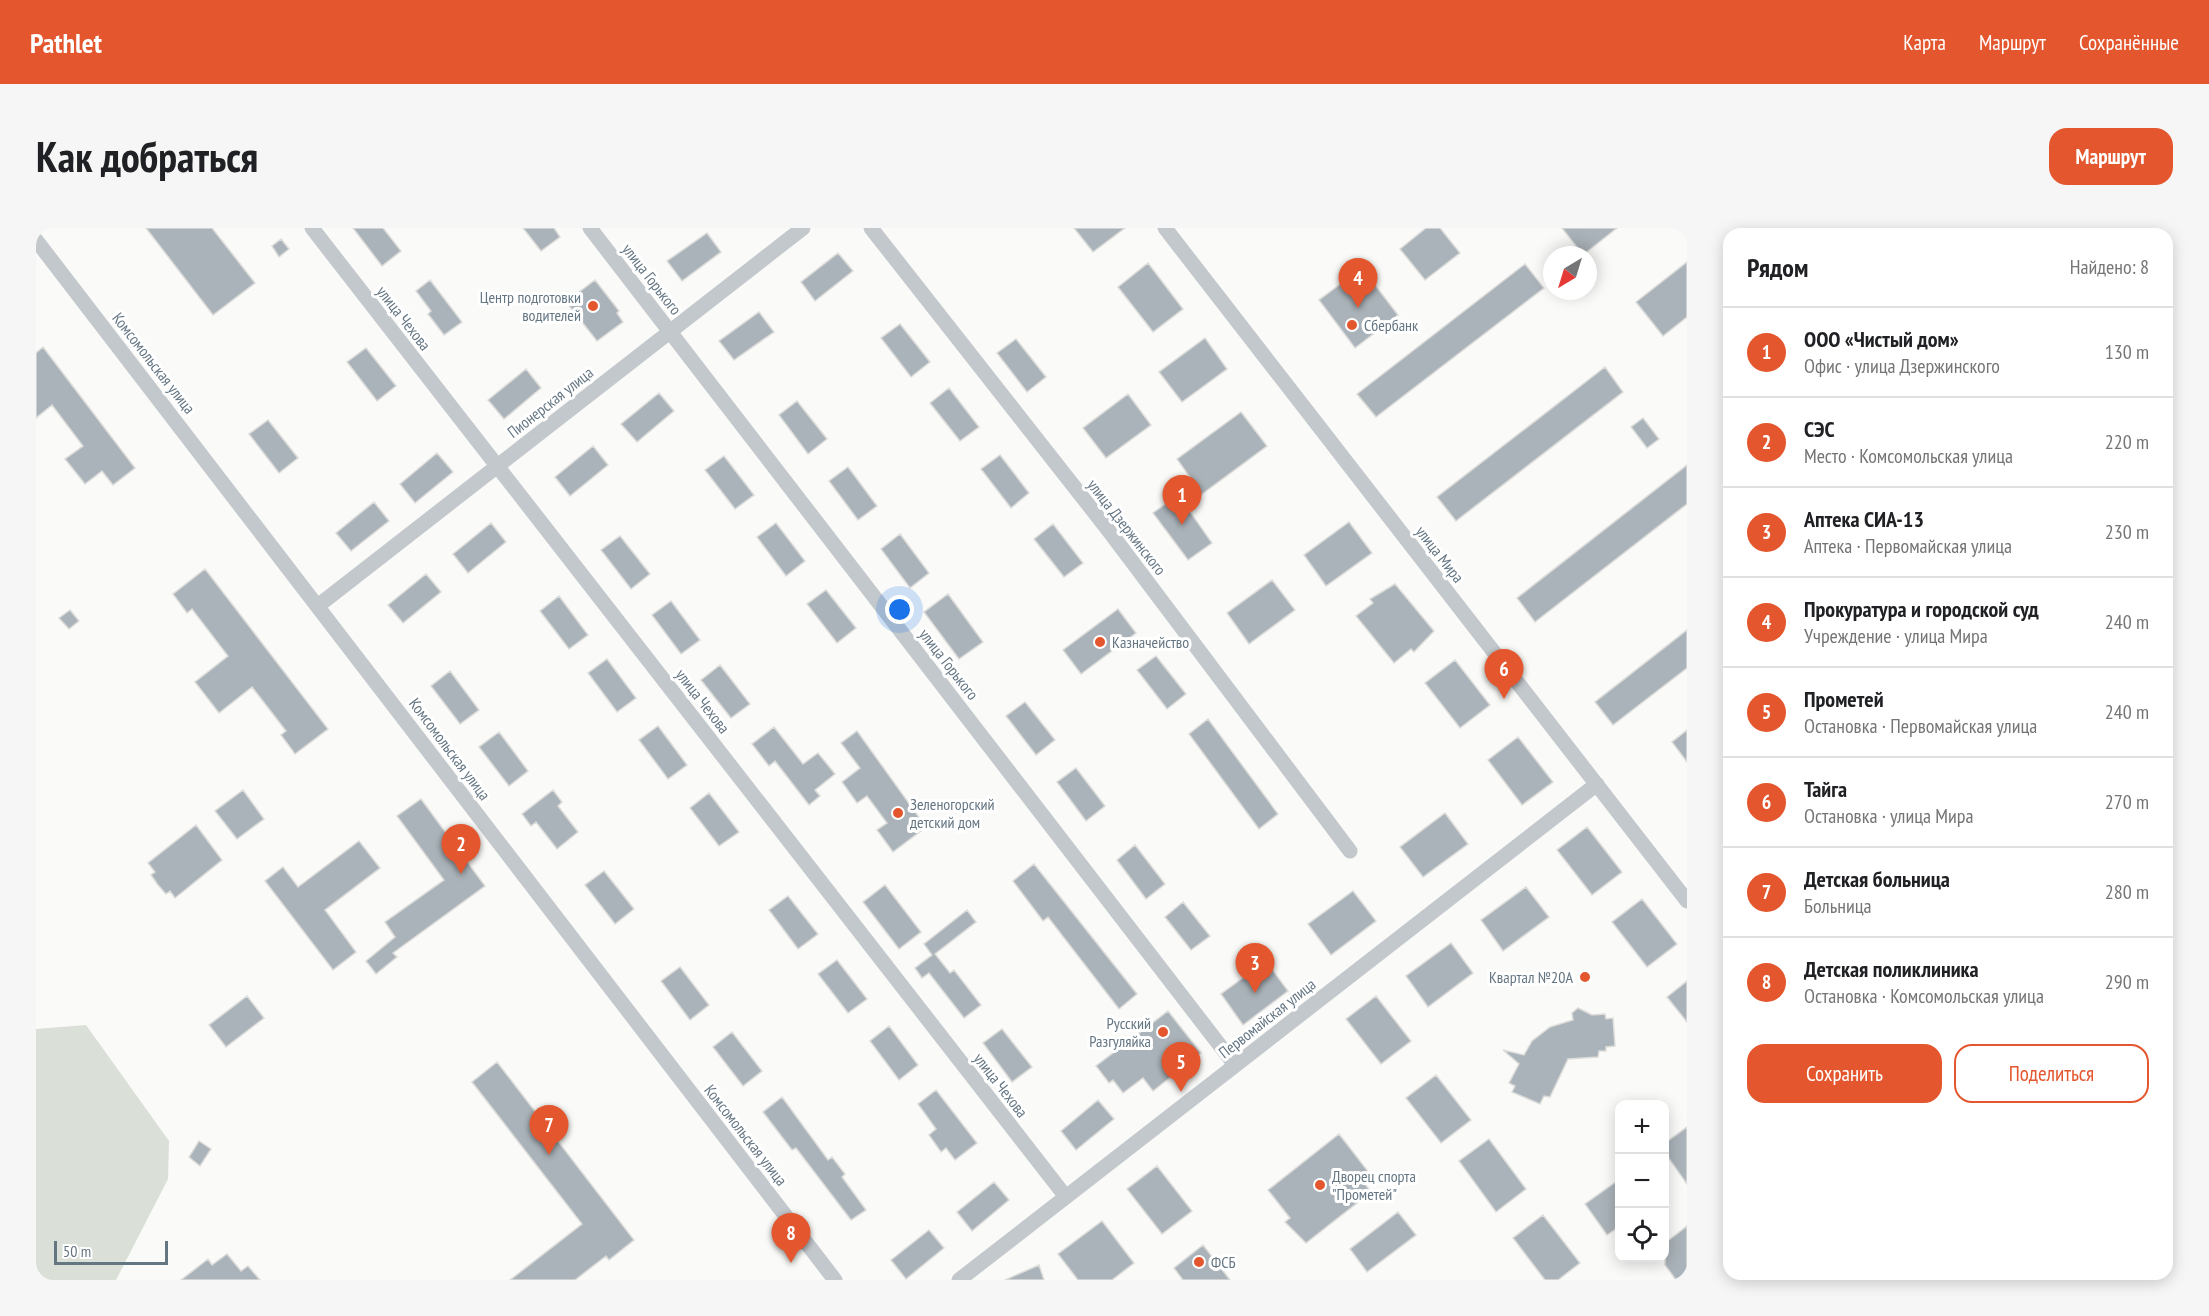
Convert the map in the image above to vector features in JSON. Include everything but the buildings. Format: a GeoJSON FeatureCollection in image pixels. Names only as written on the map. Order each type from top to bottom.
{"type":"FeatureCollection","features":[{"type":"Feature","properties":{"kind":"street","name":"улица Чехова"},"geometry":{"type":"LineString","coordinates":[[312,228],[1066,1197]]}},
{"type":"Feature","properties":{"kind":"street","name":"улица Горького"},"geometry":{"type":"LineString","coordinates":[[590,228],[1235,1065]]}},
{"type":"Feature","properties":{"kind":"street","name":"Пионерская улица"},"geometry":{"type":"LineString","coordinates":[[319,605],[803,228]]}},
{"type":"Feature","properties":{"kind":"street","name":"улица Дзержинского"},"geometry":{"type":"LineString","coordinates":[[871,228],[1109,531],[1350,851]]}},
{"type":"Feature","properties":{"kind":"street","name":"улица Мира"},"geometry":{"type":"LineString","coordinates":[[1165,228],[1687,902]]}},
{"type":"Feature","properties":{"kind":"street","name":"Комсомольская улица"},"geometry":{"type":"LineString","coordinates":[[36,240],[319,605],[574,942],[835,1280]]}},
{"type":"Feature","properties":{"kind":"street","name":"Первомайская улица"},"geometry":{"type":"LineString","coordinates":[[958,1280],[1596,784]]}},
{"type":"Feature","properties":{"kind":"shaded area"},"geometry":{"type":"Polygon","coordinates":[[[86,1025],[169,1141],[168,1179],[116,1280],[36,1280],[36,1029],[86,1025]]]}},
{"type":"Feature","properties":{"kind":"place","name":"Центр подготовки водителей"},"geometry":{"type":"Point","coordinates":[593,306]}},
{"type":"Feature","properties":{"kind":"place","name":"Прокуратура и городской суд"},"geometry":{"type":"Point","coordinates":[1358,308]}},
{"type":"Feature","properties":{"kind":"place","name":"Сбербанк"},"geometry":{"type":"Point","coordinates":[1352,325]}},
{"type":"Feature","properties":{"kind":"place","name":"ООО «Чистый дом»"},"geometry":{"type":"Point","coordinates":[1182,525]}},
{"type":"Feature","properties":{"kind":"place","name":"Казначейство"},"geometry":{"type":"Point","coordinates":[1100,642]}},
{"type":"Feature","properties":{"kind":"place","name":"Тайга"},"geometry":{"type":"Point","coordinates":[1504,699]}},
{"type":"Feature","properties":{"kind":"place","name":"Зеленогорский детский дом"},"geometry":{"type":"Point","coordinates":[898,813]}},
{"type":"Feature","properties":{"kind":"place","name":"СЭС"},"geometry":{"type":"Point","coordinates":[461,874]}},
{"type":"Feature","properties":{"kind":"place","name":"Квартал №20А"},"geometry":{"type":"Point","coordinates":[1585,977]}},
{"type":"Feature","properties":{"kind":"place","name":"Аптека СИА-13"},"geometry":{"type":"Point","coordinates":[1255,993]}},
{"type":"Feature","properties":{"kind":"place","name":"Русский Разгуляйка"},"geometry":{"type":"Point","coordinates":[1163,1032]}},
{"type":"Feature","properties":{"kind":"place","name":"Прометей"},"geometry":{"type":"Point","coordinates":[1181,1092]}},
{"type":"Feature","properties":{"kind":"place","name":"Детская больница"},"geometry":{"type":"Point","coordinates":[549,1155]}},
{"type":"Feature","properties":{"kind":"place","name":"Дворец спорта \"Прометей\""},"geometry":{"type":"Point","coordinates":[1320,1185]}},
{"type":"Feature","properties":{"kind":"place","name":"ФСБ"},"geometry":{"type":"Point","coordinates":[1199,1262]}},
{"type":"Feature","properties":{"kind":"place","name":"Детская поликлиника"},"geometry":{"type":"Point","coordinates":[791,1263]}}]}
